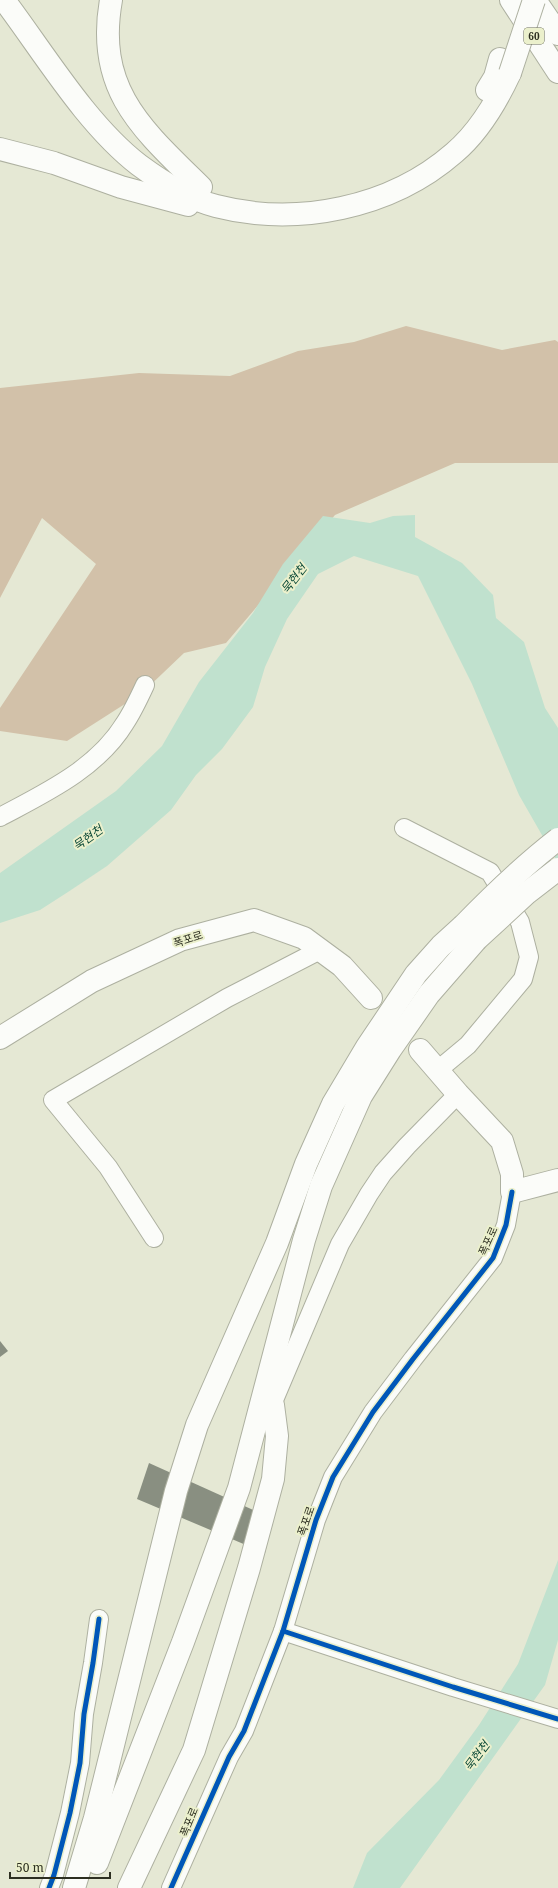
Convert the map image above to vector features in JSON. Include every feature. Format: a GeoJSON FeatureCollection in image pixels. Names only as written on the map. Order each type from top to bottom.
{"type":"FeatureCollection","features":[{"type":"Feature","properties":{"kind":"main road"},"geometry":{"type":"LineString","coordinates":[[4,0],[91,117],[123,151],[138,164],[175,190],[215,206],[237,211]]}},
{"type":"Feature","properties":{"kind":"main road"},"geometry":{"type":"LineString","coordinates":[[20,0],[105,115],[147,156],[174,173],[201,187],[223,194],[260,201],[299,201],[355,192],[405,173],[435,154],[460,129],[482,99],[495,77],[505,66],[534,0]]}},
{"type":"Feature","properties":{"kind":"main road"},"geometry":{"type":"LineString","coordinates":[[111,0],[108,26],[109,61],[120,90],[136,119],[154,140],[201,187]]}},
{"type":"Feature","properties":{"kind":"main road","name":"60"},"geometry":{"type":"LineString","coordinates":[[511,0],[558,72]]}},
{"type":"Feature","properties":{"kind":"main road"},"geometry":{"type":"LineString","coordinates":[[0,149],[54,163],[121,187],[173,202],[208,209],[285,214],[323,212],[352,206],[423,177],[455,153],[476,130],[495,105],[519,0]]}},
{"type":"Feature","properties":{"kind":"main road","name":"60"},"geometry":{"type":"LineString","coordinates":[[534,0],[558,34]]}},
{"type":"Feature","properties":{"kind":"main road"},"geometry":{"type":"LineString","coordinates":[[89,1888],[101,1850],[183,1642],[239,1488],[250,1448],[269,1398],[304,1240],[321,1186],[361,1096],[390,1050],[502,886],[533,858],[558,839]]}},
{"type":"Feature","properties":{"kind":"main road"},"geometry":{"type":"LineString","coordinates":[[74,1888],[96,1818],[176,1491],[197,1425],[273,1250],[306,1164],[333,1104],[367,1047],[416,974],[441,946],[469,933],[527,893],[558,868]]}},
{"type":"Feature","properties":{"kind":"main road","name":"폭포로"},"geometry":{"type":"LineString","coordinates":[[0,1038],[92,981],[180,940],[254,920],[304,938],[342,966],[371,998]]}},
{"type":"Feature","properties":{"kind":"main road","name":"폭포로"},"geometry":{"type":"LineString","coordinates":[[420,1050],[458,1094],[502,1141],[512,1174],[512,1192]]}},
{"type":"Feature","properties":{"kind":"main road"},"geometry":{"type":"LineString","coordinates":[[512,1192],[558,1180]]}},
{"type":"Feature","properties":{"kind":"main road"},"geometry":{"type":"LineString","coordinates":[[129,1888],[194,1750],[223,1657],[273,1479],[277,1436],[269,1398]]}},
{"type":"Feature","properties":{"kind":"street"},"geometry":{"type":"LineString","coordinates":[[0,818],[52,790],[90,763],[110,744],[125,724],[145,685]]}},
{"type":"Feature","properties":{"kind":"street"},"geometry":{"type":"LineString","coordinates":[[404,828],[490,872],[520,922],[530,957],[523,979],[468,1045],[438,1070]]}},
{"type":"Feature","properties":{"kind":"street"},"geometry":{"type":"LineString","coordinates":[[154,1238],[108,1167],[53,1100],[227,998],[320,950]]}},
{"type":"Feature","properties":{"kind":"street"},"geometry":{"type":"LineString","coordinates":[[269,1398],[340,1244],[369,1194],[383,1173],[407,1146],[458,1094]]}},
{"type":"Feature","properties":{"kind":"street","name":"폭포로"},"geometry":{"type":"LineString","coordinates":[[171,1888],[229,1757],[244,1731],[283,1630],[316,1520],[333,1477],[373,1412],[493,1258],[506,1225],[512,1192]]}},
{"type":"Feature","properties":{"kind":"street"},"geometry":{"type":"LineString","coordinates":[[49,1888],[54,1875],[68,1821],[80,1763],[84,1714],[99,1619]]}},
{"type":"Feature","properties":{"kind":"street"},"geometry":{"type":"LineString","coordinates":[[283,1630],[453,1687],[557,1718]]}},
{"type":"Feature","properties":{"kind":"shaded area"},"geometry":{"type":"Polygon","coordinates":[[[406,326],[502,350],[555,340],[558,342],[558,463],[455,463],[335,515],[226,643],[184,653],[142,693],[67,741],[0,731],[0,708],[96,564],[42,518],[0,598],[0,388],[139,373],[230,376],[298,351],[354,342],[406,326]]]}},
{"type":"Feature","properties":{"kind":"water","name":"묵현천"},"geometry":{"type":"Polygon","coordinates":[[[415,515],[415,537],[462,563],[493,595],[496,618],[524,642],[545,708],[558,728],[558,863],[519,795],[472,684],[418,576],[354,556],[318,574],[287,619],[265,667],[253,707],[222,749],[196,775],[171,810],[107,866],[68,892],[40,910],[0,923],[0,873],[116,791],[162,746],[199,682],[253,613],[283,564],[323,516],[370,523],[393,516],[415,515]]]}},
{"type":"Feature","properties":{"kind":"water","name":"묵현천"},"geometry":{"type":"Polygon","coordinates":[[[558,1560],[558,1640],[545,1685],[400,1888],[353,1888],[367,1853],[439,1780],[479,1725],[518,1664],[558,1560]]]}},
{"type":"Feature","properties":{"kind":"building"},"geometry":{"type":"Polygon","coordinates":[[[0,1341],[8,1351],[0,1357],[0,1341]]]}},
{"type":"Feature","properties":{"kind":"building"},"geometry":{"type":"Polygon","coordinates":[[[149,1463],[273,1519],[265,1553],[137,1499],[149,1463]]]}},
{"type":"Feature","properties":{"kind":"cycle path"},"geometry":{"type":"LineString","coordinates":[[171,1888],[229,1757],[244,1731],[283,1631],[316,1520],[333,1477],[373,1412],[493,1258],[506,1225],[512,1192]]}},
{"type":"Feature","properties":{"kind":"cycle path"},"geometry":{"type":"LineString","coordinates":[[49,1888],[54,1875],[70,1813],[80,1763],[84,1714],[99,1619]]}},
{"type":"Feature","properties":{"kind":"cycle path"},"geometry":{"type":"LineString","coordinates":[[283,1631],[453,1687],[558,1719]]}}]}
